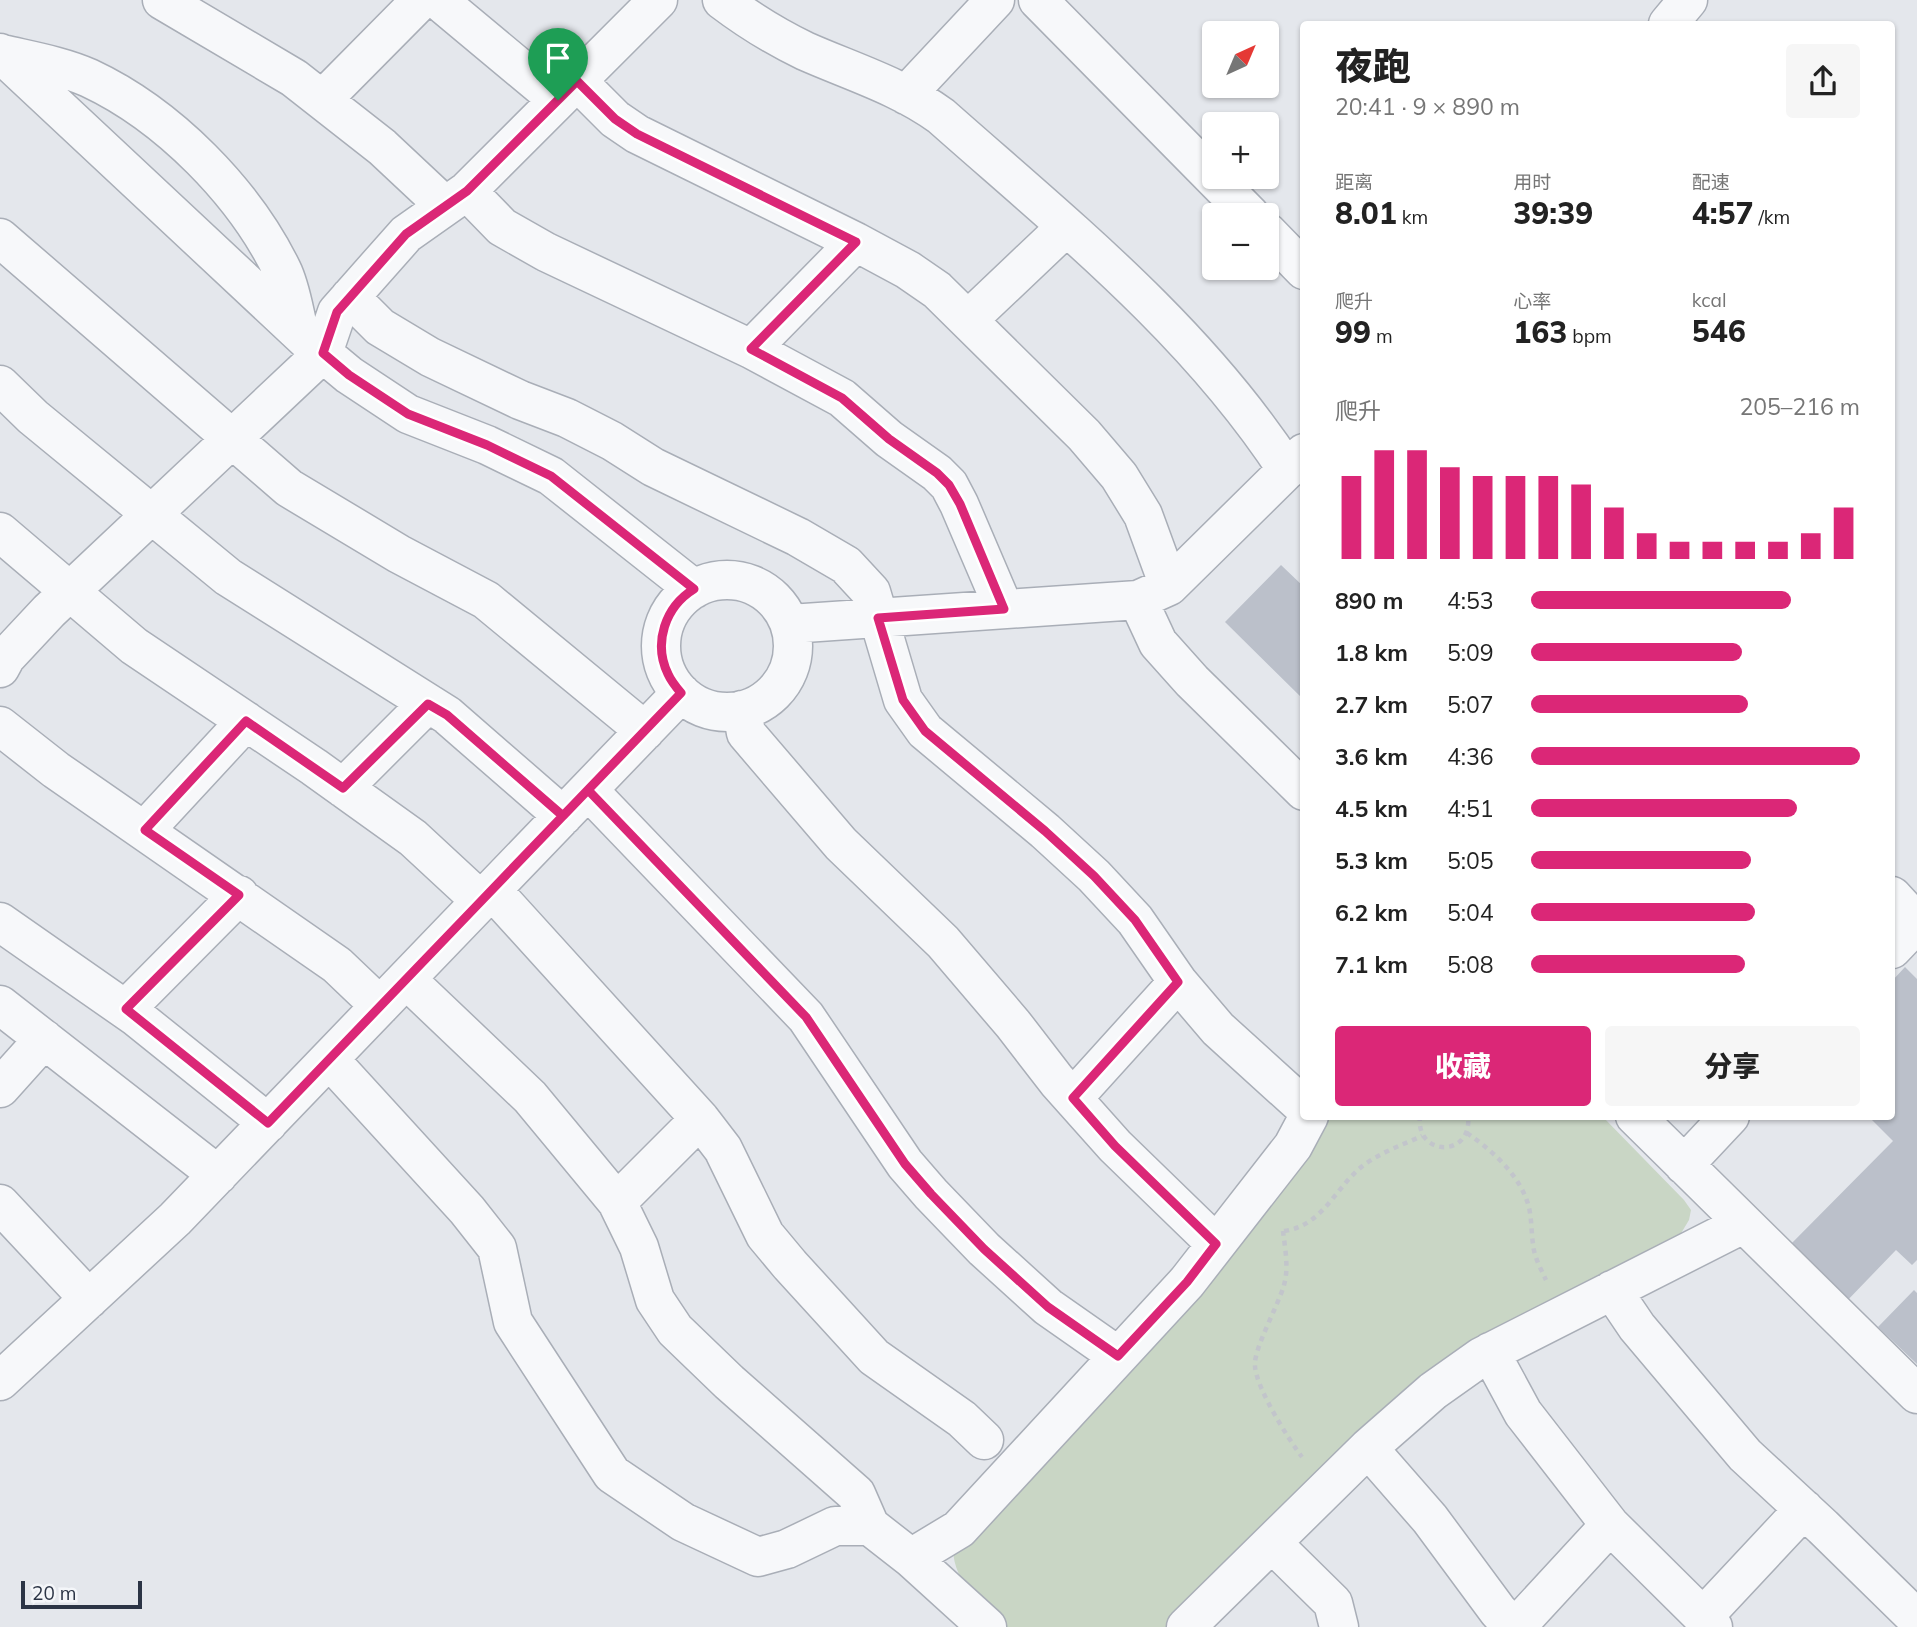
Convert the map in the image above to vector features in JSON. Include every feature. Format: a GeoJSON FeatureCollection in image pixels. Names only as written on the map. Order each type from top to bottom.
{"type":"FeatureCollection","features":[{"type":"Feature","properties":{"kind":"street"},"geometry":{"type":"LineString","coordinates":[[162,0],[260,56],[323,99],[382,147],[456,199],[502,227],[546,252],[751,349],[842,398],[889,439],[937,473],[949,485],[960,504],[1004,609]]}},
{"type":"Feature","properties":{"kind":"street"},"geometry":{"type":"LineString","coordinates":[[438,0],[568,91],[637,134],[856,242],[908,270],[937,290],[1084,435],[1119,476],[1143,515],[1158,643],[1192,681],[1300,787]]}},
{"type":"Feature","properties":{"kind":"street"},"geometry":{"type":"LineString","coordinates":[[0,668],[6,657],[71,590],[233,438],[311,342],[406,234],[456,199],[658,0]]}},
{"type":"Feature","properties":{"kind":"street"},"geometry":{"type":"LineString","coordinates":[[722,0],[743,16],[801,49],[919,101],[940,117],[1114,269],[1163,316],[1261,430],[1295,461],[1153,593],[1004,609],[790,624]]}},
{"type":"Feature","properties":{"kind":"street"},"geometry":{"type":"LineString","coordinates":[[906,95],[995,0]]}},
{"type":"Feature","properties":{"kind":"street"},"geometry":{"type":"LineString","coordinates":[[1038,0],[1238,203]]}},
{"type":"Feature","properties":{"kind":"street"},"geometry":{"type":"LineString","coordinates":[[1670,21],[1688,0]]}},
{"type":"Feature","properties":{"kind":"street"},"geometry":{"type":"LineString","coordinates":[[323,99],[399,7]]}},
{"type":"Feature","properties":{"kind":"street"},"geometry":{"type":"LineString","coordinates":[[0,53],[349,375],[408,414],[487,445],[551,476],[694,589]]}},
{"type":"Feature","properties":{"kind":"street"},"geometry":{"type":"LineString","coordinates":[[0,53],[53,65],[90,78],[150,114],[198,156],[250,215],[283,272],[311,342]]}},
{"type":"Feature","properties":{"kind":"street"},"geometry":{"type":"LineString","coordinates":[[968,320],[1066,227]]}},
{"type":"Feature","properties":{"kind":"street"},"geometry":{"type":"LineString","coordinates":[[0,238],[289,488],[399,554],[486,600],[645,731]]}},
{"type":"Feature","properties":{"kind":"street"},"geometry":{"type":"LineString","coordinates":[[751,349],[856,242]]}},
{"type":"Feature","properties":{"kind":"street"},"geometry":{"type":"LineString","coordinates":[[1279,244],[1300,266]]}},
{"type":"Feature","properties":{"kind":"street"},"geometry":{"type":"LineString","coordinates":[[350,297],[380,327],[430,357],[520,400],[567,418],[653,467],[798,537],[846,565],[871,592],[903,700],[925,731],[1045,831],[1094,876],[1135,920],[1178,982],[1218,1029],[1300,1103]]}},
{"type":"Feature","properties":{"kind":"street"},"geometry":{"type":"LineString","coordinates":[[0,385],[33,417],[228,577],[447,715],[575,803],[806,1017],[905,1164],[984,1249],[1048,1307],[1118,1356]]}},
{"type":"Feature","properties":{"kind":"street"},"geometry":{"type":"LineString","coordinates":[[0,532],[134,646],[343,788],[486,895],[700,1119],[723,1149],[765,1235],[874,1357],[962,1419],[984,1440]]}},
{"type":"Feature","properties":{"kind":"street"},"geometry":{"type":"LineString","coordinates":[[723,580],[744,582],[764,591],[780,605],[790,624],[793,646],[790,668],[779,687],[763,702],[742,710],[720,711],[699,706],[681,693],[668,675],[662,654],[662,632],[670,612],[684,595],[702,584],[723,580]]}},
{"type":"Feature","properties":{"kind":"street"},"geometry":{"type":"LineString","coordinates":[[0,1381],[175,1220],[681,693]]}},
{"type":"Feature","properties":{"kind":"street"},"geometry":{"type":"LineString","coordinates":[[343,788],[428,704]]}},
{"type":"Feature","properties":{"kind":"street"},"geometry":{"type":"LineString","coordinates":[[742,710],[746,733],[762,755],[841,844],[943,942],[1013,1024],[1057,1081],[1115,1146],[1226,1232]]}},
{"type":"Feature","properties":{"kind":"street"},"geometry":{"type":"LineString","coordinates":[[145,830],[246,721]]}},
{"type":"Feature","properties":{"kind":"street"},"geometry":{"type":"LineString","coordinates":[[0,726],[56,770],[337,965],[393,993],[530,1097],[617,1202],[639,1247],[654,1300],[675,1330],[729,1382],[856,1494],[870,1527],[911,1558],[987,1627]]}},
{"type":"Feature","properties":{"kind":"street"},"geometry":{"type":"LineString","coordinates":[[126,1009],[239,895]]}},
{"type":"Feature","properties":{"kind":"street"},"geometry":{"type":"LineString","coordinates":[[1895,899],[1917,923],[1895,946]]}},
{"type":"Feature","properties":{"kind":"street"},"geometry":{"type":"LineString","coordinates":[[0,922],[126,1009],[268,1123]]}},
{"type":"Feature","properties":{"kind":"street"},"geometry":{"type":"LineString","coordinates":[[1073,1098],[1178,982]]}},
{"type":"Feature","properties":{"kind":"street"},"geometry":{"type":"LineString","coordinates":[[0,1005],[218,1175]]}},
{"type":"Feature","properties":{"kind":"street"},"geometry":{"type":"LineString","coordinates":[[0,1088],[44,1039]]}},
{"type":"Feature","properties":{"kind":"street"},"geometry":{"type":"LineString","coordinates":[[329,1059],[467,1210],[497,1248],[513,1322],[612,1474],[683,1522],[758,1558],[788,1549],[835,1526],[870,1527]]}},
{"type":"Feature","properties":{"kind":"street"},"geometry":{"type":"LineString","coordinates":[[617,1202],[700,1119]]}},
{"type":"Feature","properties":{"kind":"street"},"geometry":{"type":"LineString","coordinates":[[911,1558],[959,1529],[1187,1282],[1293,1146],[1307,1120]]}},
{"type":"Feature","properties":{"kind":"street"},"geometry":{"type":"LineString","coordinates":[[1638,1120],[1917,1394]]}},
{"type":"Feature","properties":{"kind":"street"},"geometry":{"type":"LineString","coordinates":[[1684,1165],[1726,1120]]}},
{"type":"Feature","properties":{"kind":"street"},"geometry":{"type":"LineString","coordinates":[[2,1209],[89,1298]]}},
{"type":"Feature","properties":{"kind":"street"},"geometry":{"type":"LineString","coordinates":[[1186,1627],[1368,1448],[1433,1391],[1490,1352],[1744,1224]]}},
{"type":"Feature","properties":{"kind":"street"},"geometry":{"type":"LineString","coordinates":[[1612,1290],[1637,1327],[1745,1455],[1917,1619]]}},
{"type":"Feature","properties":{"kind":"street"},"geometry":{"type":"LineString","coordinates":[[1490,1352],[1523,1413],[1610,1525],[1708,1622],[1804,1509]]}},
{"type":"Feature","properties":{"kind":"street"},"geometry":{"type":"LineString","coordinates":[[1368,1448],[1430,1519],[1498,1611],[1515,1627],[1610,1525]]}},
{"type":"Feature","properties":{"kind":"street"},"geometry":{"type":"LineString","coordinates":[[1272,1543],[1333,1603],[1339,1627]]}},
{"type":"Feature","properties":{"kind":"path"},"geometry":{"type":"LineString","coordinates":[[1420,1120],[1422,1136],[1434,1146],[1450,1147],[1457,1144],[1467,1133],[1468,1120]]}},
{"type":"Feature","properties":{"kind":"path"},"geometry":{"type":"LineString","coordinates":[[1467,1133],[1486,1146],[1516,1179],[1528,1202],[1534,1253],[1545,1279],[1566,1313]]}},
{"type":"Feature","properties":{"kind":"path"},"geometry":{"type":"LineString","coordinates":[[1226,1232],[1293,1230],[1327,1208],[1359,1169],[1385,1153],[1422,1136]]}},
{"type":"Feature","properties":{"kind":"path"},"geometry":{"type":"LineString","coordinates":[[1283,1231],[1285,1284],[1254,1366],[1291,1442],[1328,1488]]}},
{"type":"Feature","properties":{"kind":"green space"},"geometry":{"type":"Polygon","coordinates":[[[1324,1120],[1606,1120],[1691,1210],[1689,1220],[1677,1240],[1472,1344],[1173,1627],[1006,1627],[979,1602],[964,1583],[958,1573],[953,1549],[1324,1120]]]}},
{"type":"Feature","properties":{"kind":"building"},"geometry":{"type":"Polygon","coordinates":[[[1281,565],[1300,583],[1300,696],[1225,622],[1281,565]]]}},
{"type":"Feature","properties":{"kind":"building"},"geometry":{"type":"Polygon","coordinates":[[[1905,967],[1917,979],[1917,1260],[1912,1265],[1896,1250],[1843,1305],[1786,1249],[1893,1141],[1872,1120],[1895,1120],[1895,978],[1905,967]]]}},
{"type":"Feature","properties":{"kind":"building"},"geometry":{"type":"Polygon","coordinates":[[[1914,1290],[1917,1293],[1917,1364],[1878,1327],[1914,1290]]]}},
{"type":"Feature","properties":{"kind":"route"},"geometry":{"type":"LineString","coordinates":[[558,100],[467,191],[406,234],[337,312],[323,353],[349,375],[408,414],[487,445],[551,476],[589,503],[694,589],[684,595],[670,612],[662,632],[662,654],[668,675],[681,693],[645,731],[588,790],[481,901],[268,1123],[126,1009],[239,895],[145,830],[246,721],[343,788],[428,704],[447,715],[521,778],[563,816],[588,790],[806,1017],[905,1164],[931,1194],[984,1249],[1048,1307],[1118,1356],[1187,1282],[1216,1244],[1115,1146],[1073,1098],[1178,982],[1135,920],[1094,876],[1045,831],[925,731],[903,700],[878,618],[1004,609],[960,504],[949,485],[937,473],[889,439],[842,398],[751,349],[856,242],[637,134],[615,119],[577,81],[558,100]]}}]}
